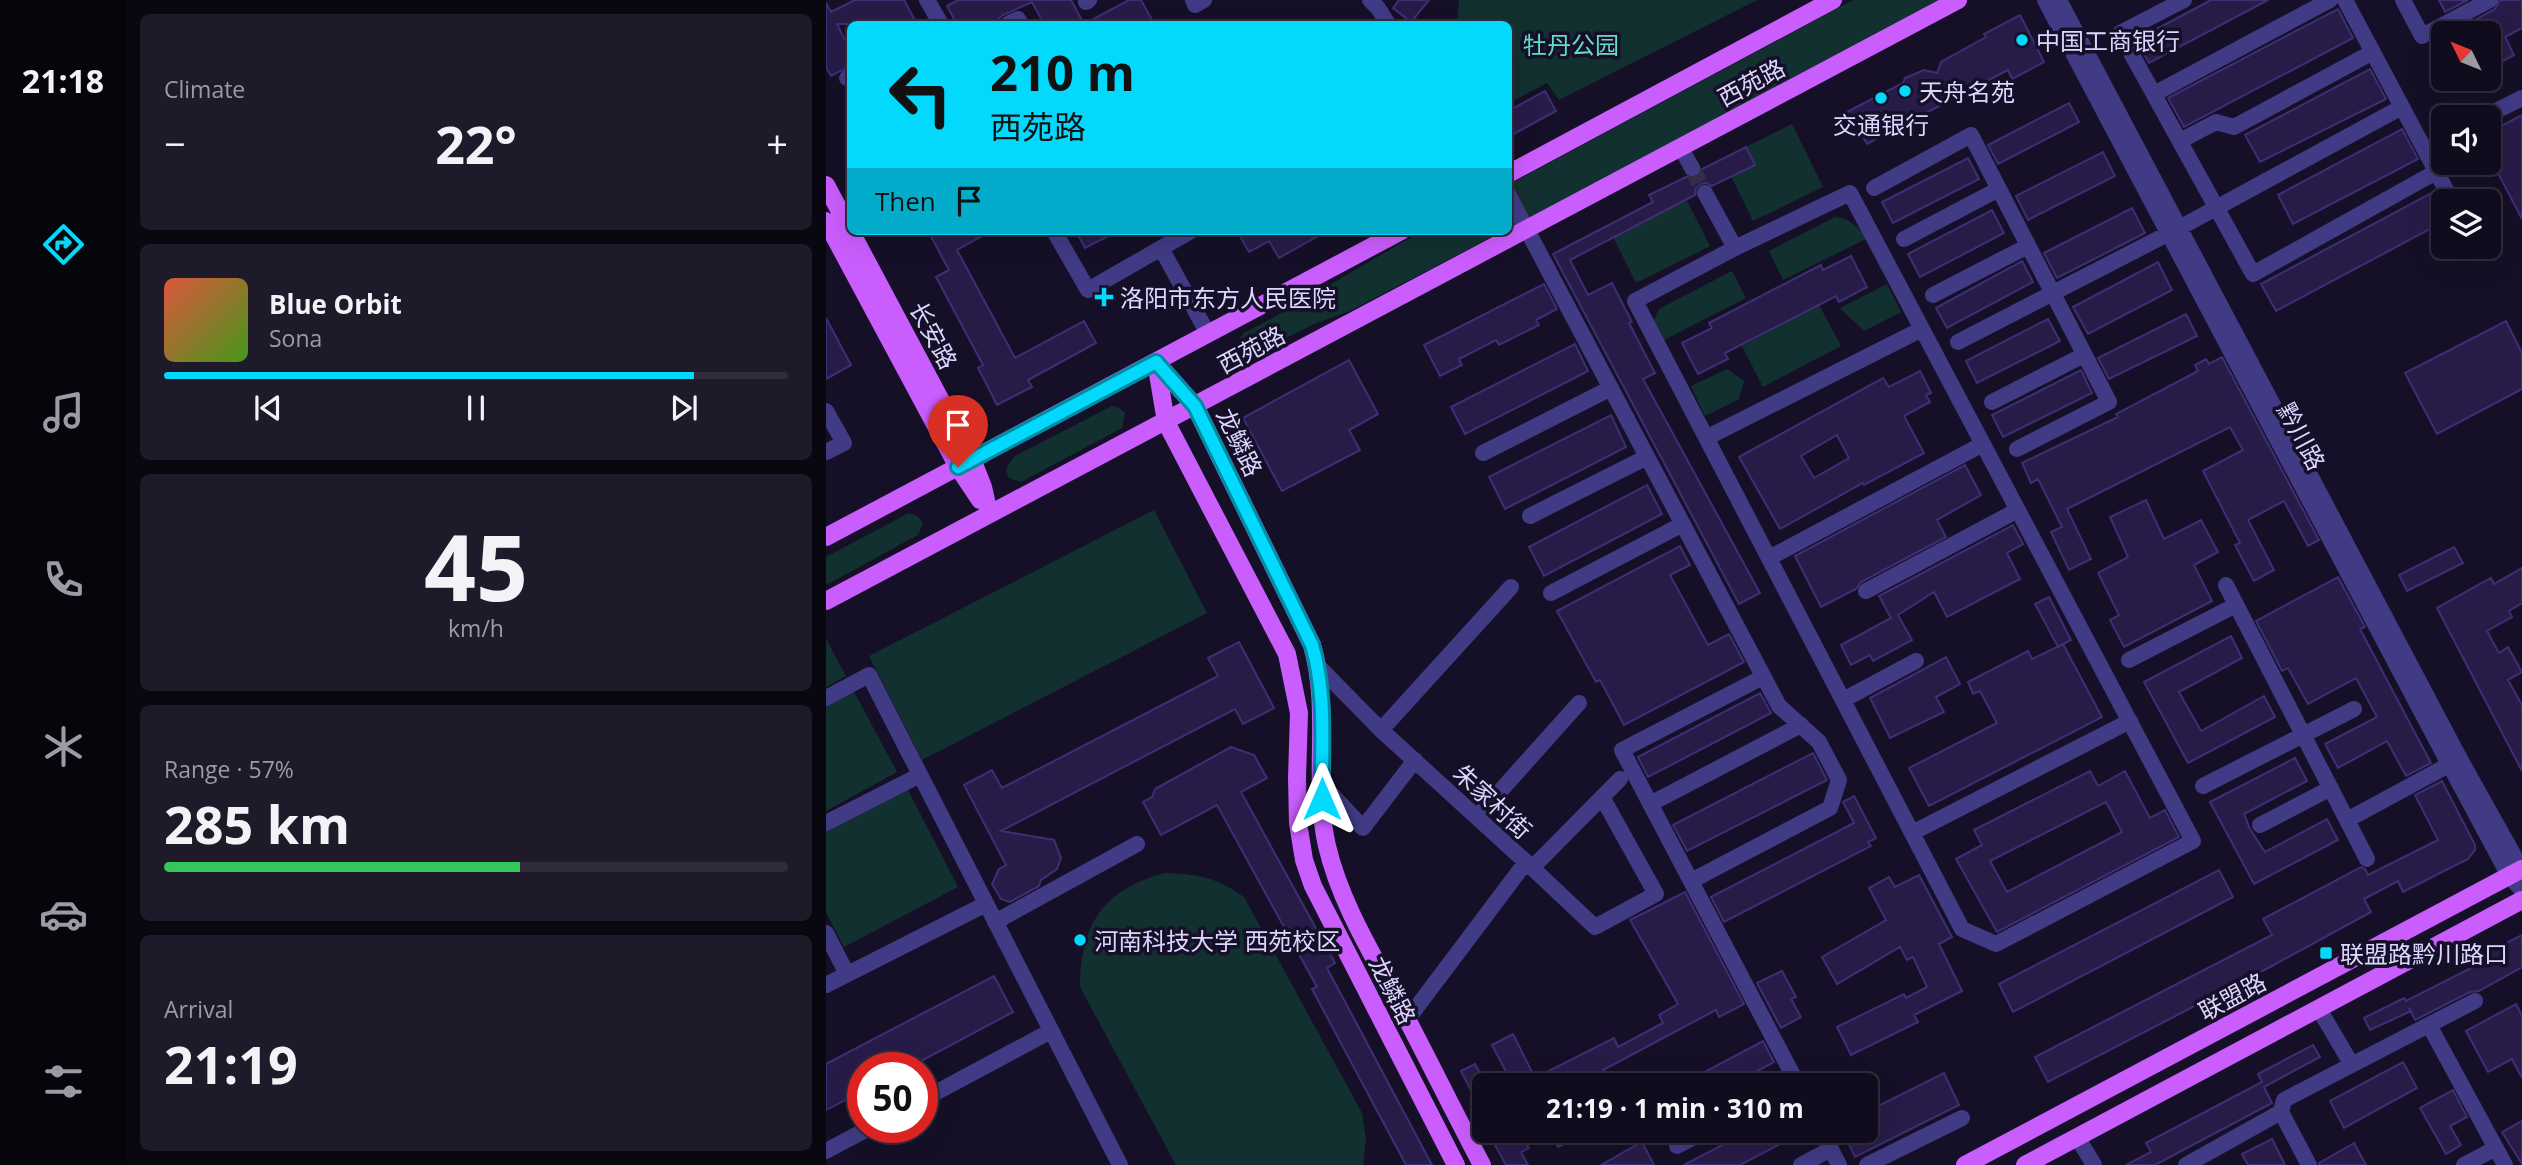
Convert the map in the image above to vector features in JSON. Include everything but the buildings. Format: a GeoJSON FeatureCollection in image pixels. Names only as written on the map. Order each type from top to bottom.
{"type":"FeatureCollection","features":[{"type":"Feature","properties":{"kind":"main road","name":"西苑路"},"geometry":{"type":"LineString","coordinates":[[1512,172],[1833,0]]}},
{"type":"Feature","properties":{"kind":"main road","name":"西苑路"},"geometry":{"type":"LineString","coordinates":[[826,601],[1958,0]]}},
{"type":"Feature","properties":{"kind":"main road","name":"长安路"},"geometry":{"type":"LineString","coordinates":[[826,185],[847,227]]}},
{"type":"Feature","properties":{"kind":"main road","name":"长安路"},"geometry":{"type":"LineString","coordinates":[[826,221],[965,463],[983,486],[989,513]]}},
{"type":"Feature","properties":{"kind":"main road","name":"长安路"},"geometry":{"type":"LineString","coordinates":[[851,235],[965,463]]}},
{"type":"Feature","properties":{"kind":"main road","name":"西苑路"},"geometry":{"type":"LineString","coordinates":[[826,537],[1392,235]]}},
{"type":"Feature","properties":{"kind":"main road","name":"龙鳞路"},"geometry":{"type":"LineString","coordinates":[[1156,362],[1195,406],[1312,645],[1318,666],[1323,712],[1322,784],[1327,845],[1342,897],[1482,1165]]}},
{"type":"Feature","properties":{"kind":"main road","name":"龙鳞路"},"geometry":{"type":"LineString","coordinates":[[1156,362],[1166,422],[1287,654],[1299,713],[1298,823],[1304,860],[1313,886],[1455,1165]]}},
{"type":"Feature","properties":{"kind":"main road","name":"联盟路"},"geometry":{"type":"LineString","coordinates":[[1965,1165],[2519,871]]}},
{"type":"Feature","properties":{"kind":"main road"},"geometry":{"type":"LineString","coordinates":[[2025,1165],[2522,900]]}},
{"type":"Feature","properties":{"kind":"street"},"geometry":{"type":"LineString","coordinates":[[1193,0],[1195,5],[1204,0]]}},
{"type":"Feature","properties":{"kind":"street"},"geometry":{"type":"LineString","coordinates":[[1370,0],[1386,21]]}},
{"type":"Feature","properties":{"kind":"street","name":"黔川路"},"geometry":{"type":"LineString","coordinates":[[2045,0],[2175,230]]}},
{"type":"Feature","properties":{"kind":"street","name":"黔川路"},"geometry":{"type":"LineString","coordinates":[[2059,0],[2175,230],[2455,761],[2519,871],[2522,890]]}},
{"type":"Feature","properties":{"kind":"street"},"geometry":{"type":"LineString","coordinates":[[2184,0],[2120,33],[2253,274],[2431,175]]}},
{"type":"Feature","properties":{"kind":"street"},"geometry":{"type":"LineString","coordinates":[[2154,94],[2330,0]]}},
{"type":"Feature","properties":{"kind":"street"},"geometry":{"type":"LineString","coordinates":[[2345,0],[2431,162]]}},
{"type":"Feature","properties":{"kind":"street"},"geometry":{"type":"LineString","coordinates":[[2403,0],[2422,36],[2490,0]]}},
{"type":"Feature","properties":{"kind":"street"},"geometry":{"type":"LineString","coordinates":[[934,2],[940,21]]}},
{"type":"Feature","properties":{"kind":"street"},"geometry":{"type":"LineString","coordinates":[[2180,141],[2217,122],[2234,127],[2373,52]]}},
{"type":"Feature","properties":{"kind":"street"},"geometry":{"type":"LineString","coordinates":[[2501,108],[2522,98]]}},
{"type":"Feature","properties":{"kind":"street"},"geometry":{"type":"LineString","coordinates":[[1958,342],[2175,230],[2402,107]]}},
{"type":"Feature","properties":{"kind":"street"},"geometry":{"type":"LineString","coordinates":[[1874,188],[1971,135],[2109,402],[2017,449]]}},
{"type":"Feature","properties":{"kind":"street"},"geometry":{"type":"LineString","coordinates":[[1681,148],[1692,168]]}},
{"type":"Feature","properties":{"kind":"street"},"geometry":{"type":"LineString","coordinates":[[1904,239],[1999,189]]}},
{"type":"Feature","properties":{"kind":"street"},"geometry":{"type":"LineString","coordinates":[[1704,193],[1735,248]]}},
{"type":"Feature","properties":{"kind":"street"},"geometry":{"type":"LineString","coordinates":[[1850,193],[1922,329],[2193,841],[1996,944],[1962,929],[1635,301],[1735,248],[1850,193]]}},
{"type":"Feature","properties":{"kind":"street"},"geometry":{"type":"LineString","coordinates":[[1512,201],[1779,706],[1819,742],[1839,780],[1830,808],[1691,881]]}},
{"type":"Feature","properties":{"kind":"street"},"geometry":{"type":"LineString","coordinates":[[1056,235],[1088,290],[1184,235]]}},
{"type":"Feature","properties":{"kind":"street"},"geometry":{"type":"LineString","coordinates":[[1933,295],[2028,246]]}},
{"type":"Feature","properties":{"kind":"street"},"geometry":{"type":"LineString","coordinates":[[1161,248],[1208,334]]}},
{"type":"Feature","properties":{"kind":"street"},"geometry":{"type":"LineString","coordinates":[[1706,438],[1922,329]]}},
{"type":"Feature","properties":{"kind":"street"},"geometry":{"type":"LineString","coordinates":[[1992,402],[2084,355]]}},
{"type":"Feature","properties":{"kind":"street"},"geometry":{"type":"LineString","coordinates":[[1483,453],[1611,388]]}},
{"type":"Feature","properties":{"kind":"street"},"geometry":{"type":"LineString","coordinates":[[826,411],[844,443],[826,452]]}},
{"type":"Feature","properties":{"kind":"street"},"geometry":{"type":"LineString","coordinates":[[1769,558],[1983,444]]}},
{"type":"Feature","properties":{"kind":"street"},"geometry":{"type":"LineString","coordinates":[[1530,516],[1647,457]]}},
{"type":"Feature","properties":{"kind":"street"},"geometry":{"type":"LineString","coordinates":[[1866,590],[2018,510]]}},
{"type":"Feature","properties":{"kind":"street"},"geometry":{"type":"LineString","coordinates":[[1551,593],[1683,524]]}},
{"type":"Feature","properties":{"kind":"street"},"geometry":{"type":"LineString","coordinates":[[2226,585],[2367,859]]}},
{"type":"Feature","properties":{"kind":"street"},"geometry":{"type":"LineString","coordinates":[[1381,730],[1511,587]]}},
{"type":"Feature","properties":{"kind":"street"},"geometry":{"type":"LineString","coordinates":[[2129,660],[2236,606]]}},
{"type":"Feature","properties":{"kind":"street"},"geometry":{"type":"LineString","coordinates":[[1843,700],[1916,661]]}},
{"type":"Feature","properties":{"kind":"street","name":"朱家村街"},"geometry":{"type":"LineString","coordinates":[[1318,666],[1381,730],[1529,865],[1408,1020]]}},
{"type":"Feature","properties":{"kind":"street"},"geometry":{"type":"LineString","coordinates":[[826,698],[869,675],[1120,1165]]}},
{"type":"Feature","properties":{"kind":"street"},"geometry":{"type":"LineString","coordinates":[[1763,677],[1622,750],[1791,1073]]}},
{"type":"Feature","properties":{"kind":"street"},"geometry":{"type":"LineString","coordinates":[[1477,817],[1579,703]]}},
{"type":"Feature","properties":{"kind":"street"},"geometry":{"type":"LineString","coordinates":[[2203,786],[2354,709]]}},
{"type":"Feature","properties":{"kind":"street"},"geometry":{"type":"LineString","coordinates":[[1912,833],[2130,721]]}},
{"type":"Feature","properties":{"kind":"street"},"geometry":{"type":"LineString","coordinates":[[1650,804],[1801,725]]}},
{"type":"Feature","properties":{"kind":"street"},"geometry":{"type":"LineString","coordinates":[[1322,784],[1363,828],[1415,760]]}},
{"type":"Feature","properties":{"kind":"street"},"geometry":{"type":"LineString","coordinates":[[2347,820],[2455,761]]}},
{"type":"Feature","properties":{"kind":"street"},"geometry":{"type":"LineString","coordinates":[[826,823],[920,775]]}},
{"type":"Feature","properties":{"kind":"street"},"geometry":{"type":"LineString","coordinates":[[1602,797],[1656,894],[1595,927],[1529,865],[1620,779]]}},
{"type":"Feature","properties":{"kind":"street"},"geometry":{"type":"LineString","coordinates":[[2260,825],[2331,788]]}},
{"type":"Feature","properties":{"kind":"street"},"geometry":{"type":"LineString","coordinates":[[995,922],[1137,844]]}},
{"type":"Feature","properties":{"kind":"street"},"geometry":{"type":"LineString","coordinates":[[826,985],[986,904]]}},
{"type":"Feature","properties":{"kind":"street"},"geometry":{"type":"LineString","coordinates":[[826,933],[847,974]]}},
{"type":"Feature","properties":{"kind":"street"},"geometry":{"type":"LineString","coordinates":[[2309,1165],[2281,1112],[2284,1100],[2475,1001]]}},
{"type":"Feature","properties":{"kind":"street"},"geometry":{"type":"LineString","coordinates":[[2319,1009],[2352,1065]]}},
{"type":"Feature","properties":{"kind":"street"},"geometry":{"type":"LineString","coordinates":[[2429,1025],[2505,1165]]}},
{"type":"Feature","properties":{"kind":"street"},"geometry":{"type":"LineString","coordinates":[[938,1092],[1052,1031]]}},
{"type":"Feature","properties":{"kind":"street"},"geometry":{"type":"LineString","coordinates":[[2186,1165],[2281,1112]]}},
{"type":"Feature","properties":{"kind":"street"},"geometry":{"type":"LineString","coordinates":[[1867,1165],[1962,1118]]}},
{"type":"Feature","properties":{"kind":"street"},"geometry":{"type":"LineString","coordinates":[[2077,1138],[2094,1165]]}},
{"type":"Feature","properties":{"kind":"street"},"geometry":{"type":"LineString","coordinates":[[826,1151],[847,1140]]}},
{"type":"Feature","properties":{"kind":"street"},"geometry":{"type":"LineString","coordinates":[[1676,1146],[1682,1143]]}},
{"type":"Feature","properties":{"kind":"street"},"geometry":{"type":"LineString","coordinates":[[1828,1143],[1839,1165]]}},
{"type":"Feature","properties":{"kind":"street"},"geometry":{"type":"LineString","coordinates":[[2465,1165],[2496,1148]]}},
{"type":"Feature","properties":{"kind":"street"},"geometry":{"type":"LineString","coordinates":[[1801,1165],[1831,1149]]}},
{"type":"Feature","properties":{"kind":"green space","name":"牡丹公园"},"geometry":{"type":"Polygon","coordinates":[[[1459,0],[1757,0],[1559,100],[1547,83],[1512,101],[1512,21],[1457,21],[1459,0]]]}},
{"type":"Feature","properties":{"kind":"green space"},"geometry":{"type":"Polygon","coordinates":[[[1853,0],[1944,0],[1512,226],[1512,183],[1853,0]]]}},
{"type":"Feature","properties":{"kind":"green space"},"geometry":{"type":"Polygon","coordinates":[[[1792,124],[1823,187],[1753,221],[1731,176],[1755,165],[1746,147],[1792,124]]]}},
{"type":"Feature","properties":{"kind":"green space"},"geometry":{"type":"Polygon","coordinates":[[[1686,199],[1710,246],[1636,283],[1613,237],[1686,199]]]}},
{"type":"Feature","properties":{"kind":"green space"},"geometry":{"type":"Polygon","coordinates":[[[1835,217],[1854,224],[1866,239],[1783,280],[1769,251],[1835,217]]]}},
{"type":"Feature","properties":{"kind":"green space"},"geometry":{"type":"Polygon","coordinates":[[[1416,235],[1495,235],[1350,311],[1314,324],[1247,357],[1238,350],[1239,339],[1244,333],[1416,235]]]}},
{"type":"Feature","properties":{"kind":"green space"},"geometry":{"type":"Polygon","coordinates":[[[1732,271],[1746,298],[1662,341],[1651,327],[1659,309],[1732,271]]]}},
{"type":"Feature","properties":{"kind":"green space"},"geometry":{"type":"Polygon","coordinates":[[[1887,284],[1901,312],[1864,331],[1840,308],[1887,284]]]}},
{"type":"Feature","properties":{"kind":"green space"},"geometry":{"type":"Polygon","coordinates":[[[1819,305],[1841,346],[1763,387],[1742,346],[1819,305]]]}},
{"type":"Feature","properties":{"kind":"green space"},"geometry":{"type":"Polygon","coordinates":[[[1727,369],[1744,381],[1739,399],[1705,416],[1691,386],[1727,369]]]}},
{"type":"Feature","properties":{"kind":"green space"},"geometry":{"type":"Polygon","coordinates":[[[1112,406],[1125,413],[1122,428],[1021,482],[1009,478],[1007,468],[1015,456],[1112,406]]]}},
{"type":"Feature","properties":{"kind":"green space"},"geometry":{"type":"Polygon","coordinates":[[[1154,510],[1207,613],[922,760],[869,656],[1154,510]]]}},
{"type":"Feature","properties":{"kind":"green space"},"geometry":{"type":"Polygon","coordinates":[[[907,514],[916,516],[923,524],[918,535],[826,585],[826,557],[907,514]]]}},
{"type":"Feature","properties":{"kind":"green space"},"geometry":{"type":"Polygon","coordinates":[[[826,639],[846,676],[826,687],[826,639]]]}},
{"type":"Feature","properties":{"kind":"green space"},"geometry":{"type":"Polygon","coordinates":[[[852,688],[897,772],[826,811],[826,703],[852,688]]]}},
{"type":"Feature","properties":{"kind":"green space"},"geometry":{"type":"Polygon","coordinates":[[[907,788],[958,887],[844,947],[826,912],[826,830],[907,788]]]}},
{"type":"Feature","properties":{"kind":"green space"},"geometry":{"type":"Polygon","coordinates":[[[1164,873],[1206,878],[1244,897],[1362,1113],[1366,1140],[1363,1165],[1176,1165],[1080,987],[1085,945],[1099,913],[1110,900],[1125,890],[1164,873]]]}},
{"type":"Feature","properties":{"kind":"tunnel"},"geometry":{"type":"LineString","coordinates":[[1692,168],[1705,193]]}},
{"type":"Feature","properties":{"kind":"place","name":"中国工商银行"},"geometry":{"type":"Point","coordinates":[2022,40]}},
{"type":"Feature","properties":{"kind":"place","name":"天舟名苑"},"geometry":{"type":"Point","coordinates":[1905,91]}},
{"type":"Feature","properties":{"kind":"place","name":"交通银行"},"geometry":{"type":"Point","coordinates":[1881,98]}},
{"type":"Feature","properties":{"kind":"place","name":"洛阳市东方人民医院"},"geometry":{"type":"Point","coordinates":[1104,297]}},
{"type":"Feature","properties":{"kind":"place","name":"河南科技大学 西苑校区"},"geometry":{"type":"Point","coordinates":[1080,940]}},
{"type":"Feature","properties":{"kind":"place","name":"联盟路黔川路口"},"geometry":{"type":"Point","coordinates":[2326,953]}},
{"type":"Feature","properties":{"kind":"route"},"geometry":{"type":"LineString","coordinates":[[958,467],[1156,362],[1195,406],[1312,645],[1318,666],[1323,712],[1322,799]]}}]}
